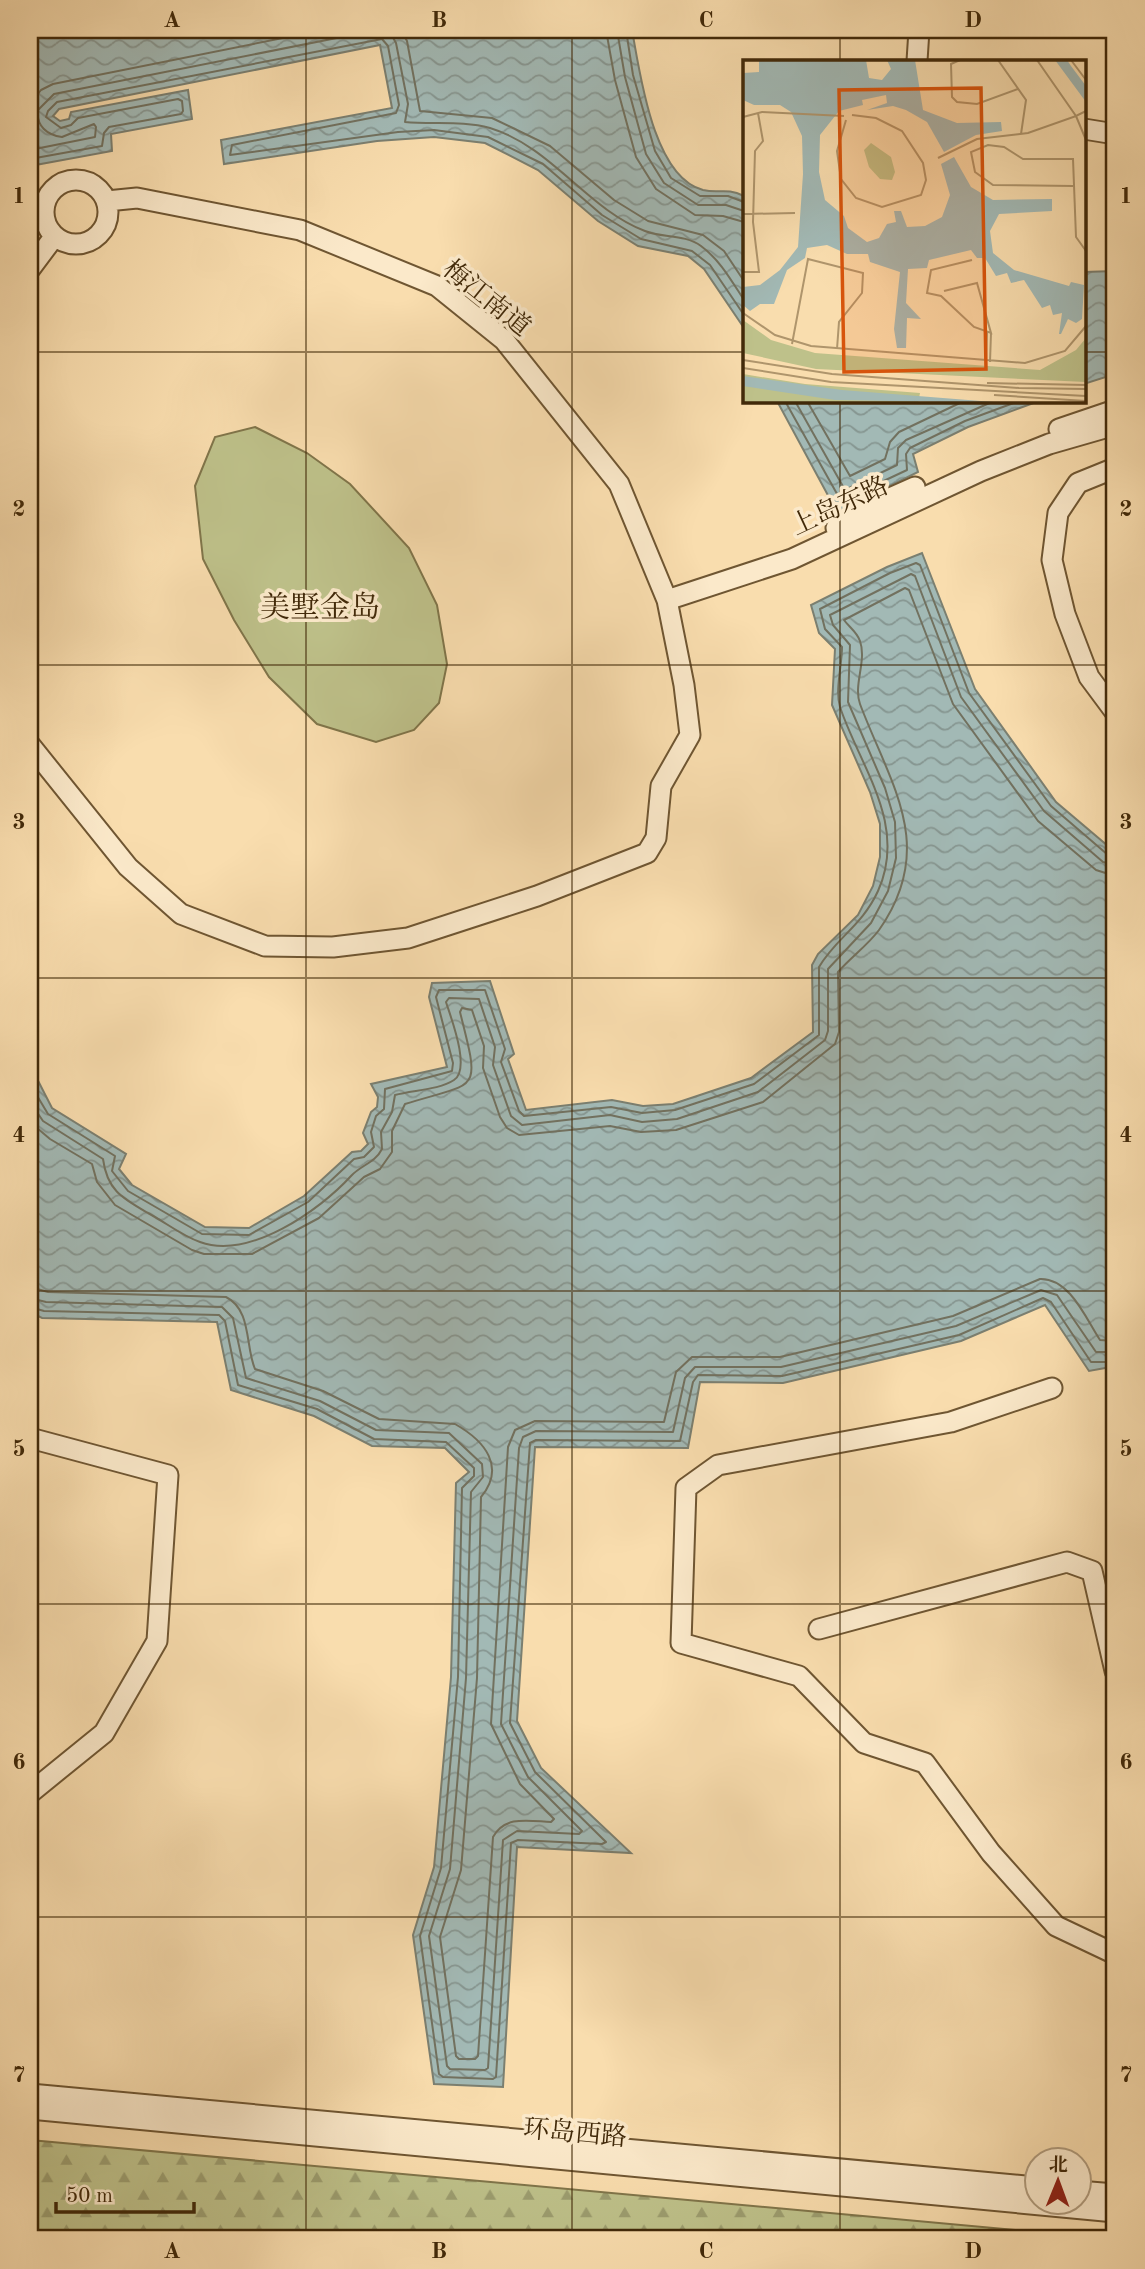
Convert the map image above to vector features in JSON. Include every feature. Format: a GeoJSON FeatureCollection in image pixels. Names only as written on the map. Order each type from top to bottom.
{"type":"FeatureCollection","features":[{"type":"Feature","properties":{"kind":"street"},"geometry":{"type":"LineString","coordinates":[[917,60],[919,30]]}},
{"type":"Feature","properties":{"kind":"street"},"geometry":{"type":"LineString","coordinates":[[1086,129],[1115,134]]}},
{"type":"Feature","properties":{"kind":"street"},"geometry":{"type":"LineString","coordinates":[[72,180],[93,185],[107,201],[107,222],[94,239],[74,245],[54,237],[36,207],[53,188],[72,180]]}},
{"type":"Feature","properties":{"kind":"street","name":"梅江南道"},"geometry":{"type":"LineString","coordinates":[[30,745],[128,867],[181,914],[265,946],[333,947],[408,937],[537,896],[647,853],[656,838],[661,786],[690,735],[684,685],[667,600],[620,484],[504,340],[437,286],[300,230],[137,198],[107,201]]}},
{"type":"Feature","properties":{"kind":"street"},"geometry":{"type":"LineString","coordinates":[[30,269],[54,237]]}},
{"type":"Feature","properties":{"kind":"street","name":"上岛东路"},"geometry":{"type":"LineString","coordinates":[[792,559],[861,511],[969,464],[1115,410]]}},
{"type":"Feature","properties":{"kind":"street","name":"上岛东路"},"geometry":{"type":"LineString","coordinates":[[792,559],[981,471],[1049,444],[1115,425]]}},
{"type":"Feature","properties":{"kind":"street"},"geometry":{"type":"LineString","coordinates":[[1115,468],[1078,483],[1058,513],[1052,561],[1065,614],[1089,677],[1115,712]]}},
{"type":"Feature","properties":{"kind":"street"},"geometry":{"type":"LineString","coordinates":[[667,600],[792,559]]}},
{"type":"Feature","properties":{"kind":"street"},"geometry":{"type":"LineString","coordinates":[[1052,1388],[951,1422],[718,1465],[687,1488],[681,1643],[799,1676],[864,1743],[925,1762],[991,1853],[1056,1926],[1115,1954]]}},
{"type":"Feature","properties":{"kind":"street"},"geometry":{"type":"LineString","coordinates":[[30,1438],[168,1475],[157,1641],[104,1733],[30,1793]]}},
{"type":"Feature","properties":{"kind":"street"},"geometry":{"type":"LineString","coordinates":[[819,1629],[1068,1562],[1092,1571],[1115,1671]]}},
{"type":"Feature","properties":{"kind":"street","name":"环岛西路"},"geometry":{"type":"LineString","coordinates":[[30,2094],[1023,2186]]}},
{"type":"Feature","properties":{"kind":"street","name":"环岛西路"},"geometry":{"type":"LineString","coordinates":[[30,2109],[1115,2212]]}},
{"type":"Feature","properties":{"kind":"street"},"geometry":{"type":"LineString","coordinates":[[1092,2192],[1115,2194]]}},
{"type":"Feature","properties":{"kind":"green space"},"geometry":{"type":"Polygon","coordinates":[[[255,427],[307,453],[350,484],[409,548],[437,605],[447,664],[439,703],[414,730],[376,742],[317,724],[269,677],[234,620],[203,559],[195,486],[215,437],[255,427]]]}},
{"type":"Feature","properties":{"kind":"green space"},"geometry":{"type":"Polygon","coordinates":[[[30,2140],[1115,2239],[30,2239],[30,2140]]]}},
{"type":"Feature","properties":{"kind":"water"},"geometry":{"type":"Polygon","coordinates":[[[30,30],[632,30],[652,121],[672,166],[686,181],[703,190],[743,196],[743,327],[704,269],[688,256],[638,246],[598,221],[538,170],[485,143],[434,137],[377,141],[224,164],[221,140],[392,108],[380,45],[59,109],[53,116],[60,121],[69,119],[71,112],[188,90],[192,119],[111,134],[112,151],[30,166],[30,30]]]}},
{"type":"Feature","properties":{"kind":"water"},"geometry":{"type":"Polygon","coordinates":[[[1115,271],[1115,374],[1086,383],[1086,272],[1115,271]]]}},
{"type":"Feature","properties":{"kind":"water"},"geometry":{"type":"Polygon","coordinates":[[[778,402],[1036,402],[968,427],[913,454],[918,472],[837,512],[778,402]]]}},
{"type":"Feature","properties":{"kind":"water"},"geometry":{"type":"Polygon","coordinates":[[[922,553],[975,689],[1056,802],[1115,852],[1115,1380],[1111,1367],[1089,1371],[1045,1305],[961,1341],[783,1383],[700,1382],[688,1448],[535,1447],[517,1721],[541,1768],[631,1853],[517,1847],[503,2087],[434,2084],[413,1935],[434,1867],[451,1677],[456,1483],[469,1472],[445,1448],[372,1446],[314,1416],[231,1390],[217,1322],[42,1318],[30,1312],[30,1065],[52,1108],[126,1154],[119,1169],[132,1185],[205,1227],[249,1228],[304,1196],[352,1152],[361,1151],[368,1144],[363,1133],[371,1112],[377,1107],[378,1097],[371,1084],[447,1067],[429,997],[432,983],[490,981],[514,1054],[508,1059],[526,1110],[612,1100],[643,1106],[673,1104],[751,1078],[813,1032],[812,965],[818,954],[858,915],[873,886],[880,857],[880,824],[870,792],[832,705],[835,649],[819,633],[811,605],[887,567],[922,553]]]}},
{"type":"Feature","properties":{"kind":"district","name":"美墅金岛"},"geometry":{"type":"Point","coordinates":[320,609]}}]}
